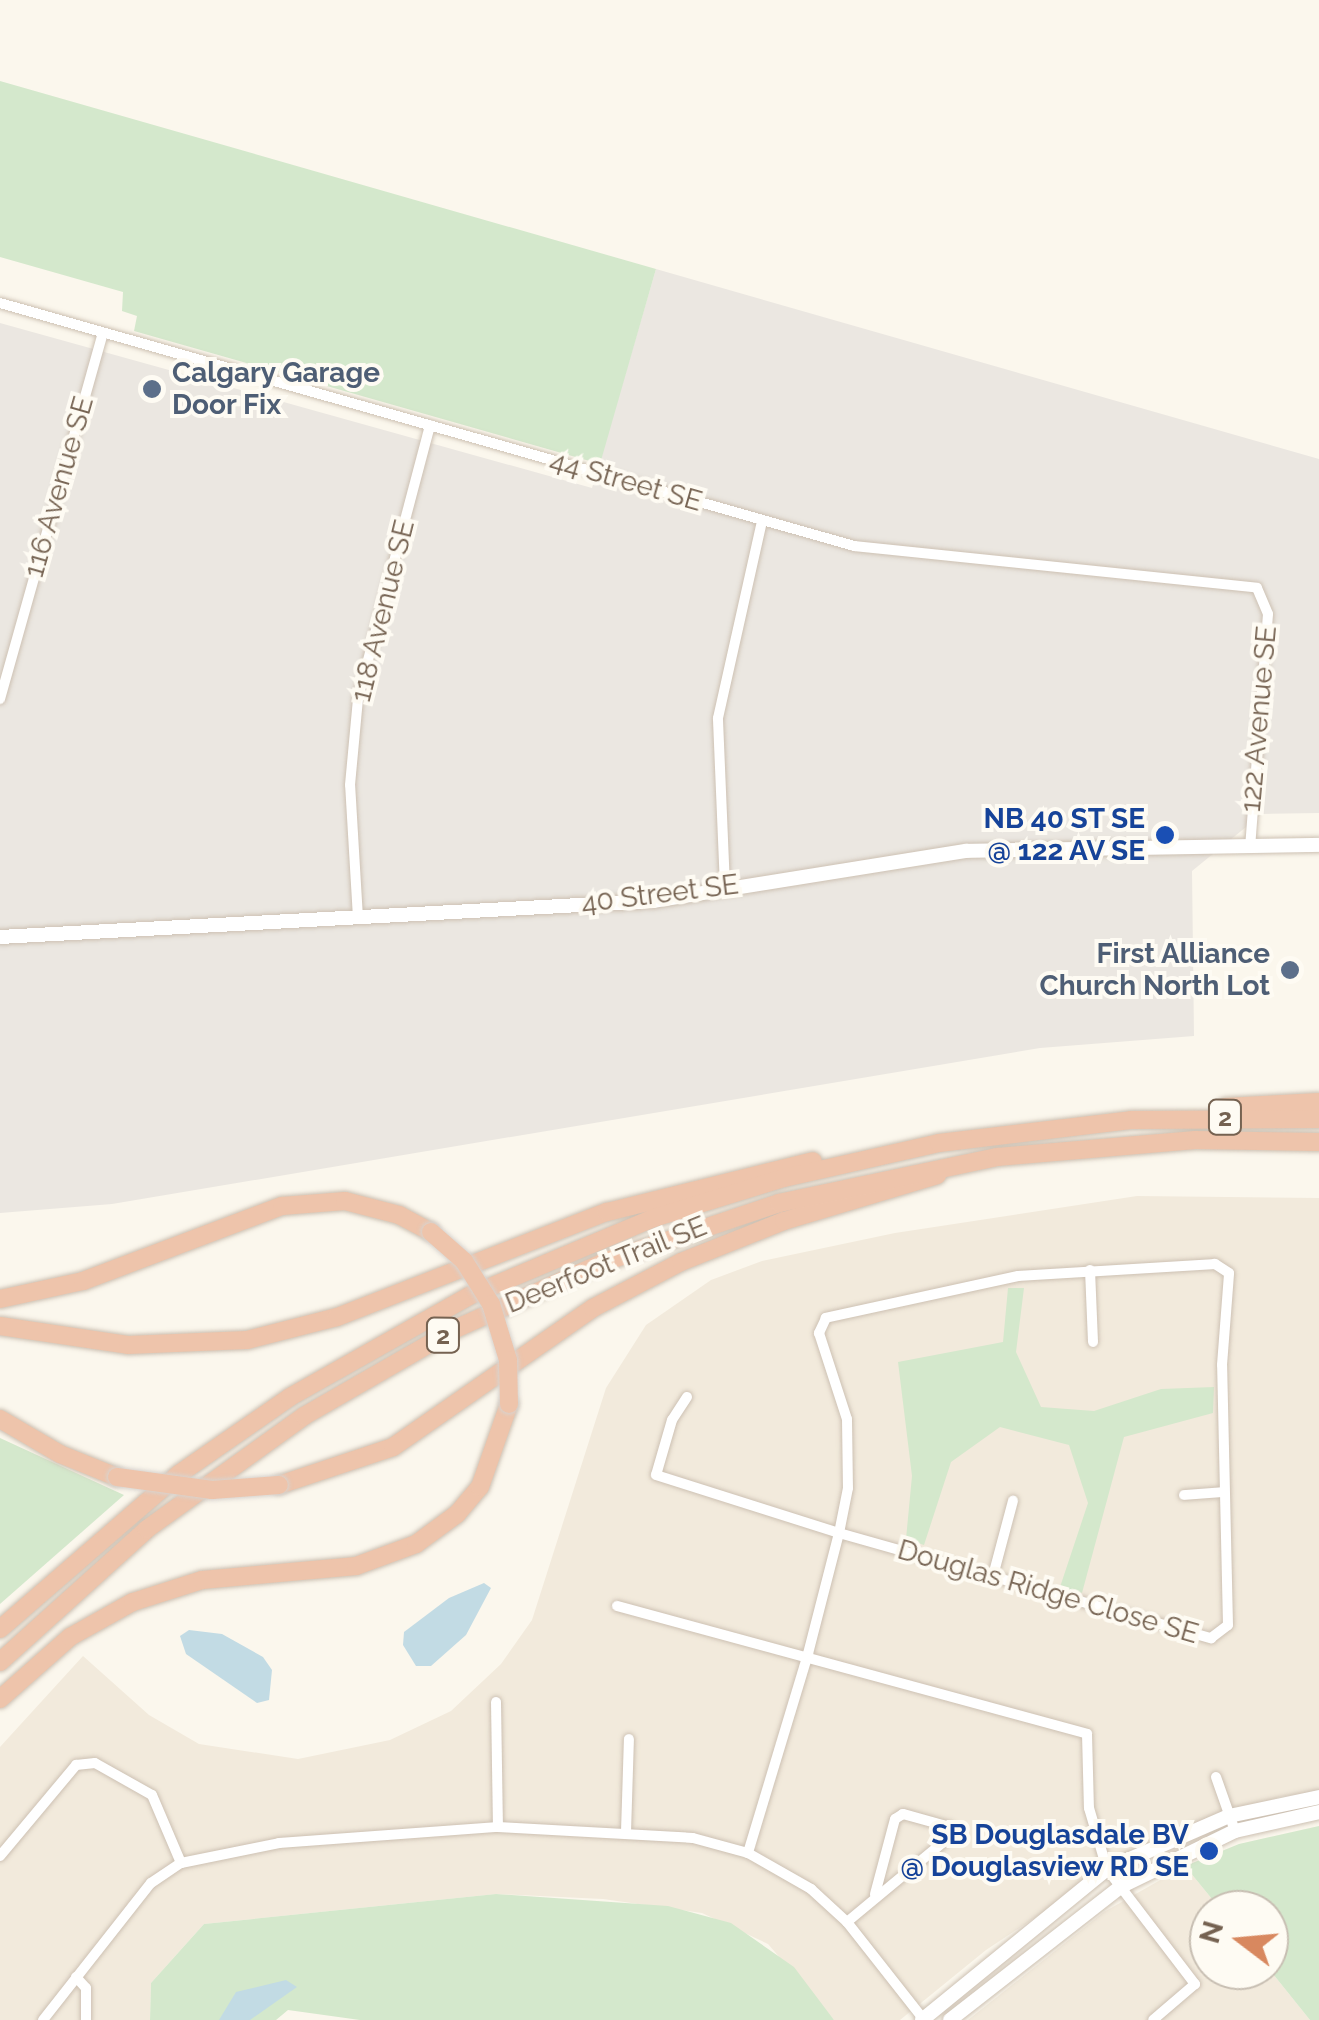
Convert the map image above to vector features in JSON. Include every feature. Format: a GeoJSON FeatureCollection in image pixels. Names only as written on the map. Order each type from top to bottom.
{"type":"FeatureCollection","features":[{"type":"Feature","properties":{"kind":"highway"},"geometry":{"type":"LineString","coordinates":[[1132,1120],[1268,1101],[1319,1102]]}},
{"type":"Feature","properties":{"kind":"highway","name":"Deerfoot Trail SE"},"geometry":{"type":"LineString","coordinates":[[0,1630],[179,1474],[397,1334],[539,1264],[654,1218],[888,1153],[1132,1120],[1319,1119]]}},
{"type":"Feature","properties":{"kind":"highway","name":"Deerfoot Trail SE"},"geometry":{"type":"LineString","coordinates":[[0,1662],[76,1590],[218,1474],[336,1396],[455,1329],[604,1262],[726,1218],[966,1163],[1134,1143],[1319,1142]]}},
{"type":"Feature","properties":{"kind":"highway"},"geometry":{"type":"LineString","coordinates":[[0,1326],[128,1345],[247,1340],[337,1317],[607,1212],[786,1164],[888,1153]]}},
{"type":"Feature","properties":{"kind":"highway"},"geometry":{"type":"LineString","coordinates":[[0,1419],[60,1454],[117,1476],[212,1490],[279,1485],[393,1447],[593,1308],[681,1262],[784,1221],[901,1191],[966,1163]]}},
{"type":"Feature","properties":{"kind":"highway"},"geometry":{"type":"LineString","coordinates":[[0,1299],[84,1281],[252,1214],[294,1204],[365,1205],[431,1232],[464,1261],[492,1304],[508,1360],[509,1404],[480,1486],[458,1514],[416,1544],[356,1566],[202,1580],[134,1602],[70,1637],[0,1698]]}},
{"type":"Feature","properties":{"kind":"street","name":"44 Street SE"},"geometry":{"type":"LineString","coordinates":[[0,302],[854,546],[1244,584],[1264,592]]}},
{"type":"Feature","properties":{"kind":"street","name":"116 Avenue SE"},"geometry":{"type":"LineString","coordinates":[[0,699],[103,333]]}},
{"type":"Feature","properties":{"kind":"street","name":"118 Avenue SE"},"geometry":{"type":"LineString","coordinates":[[358,918],[350,785],[358,698],[430,425]]}},
{"type":"Feature","properties":{"kind":"street"},"geometry":{"type":"LineString","coordinates":[[725,887],[718,718],[762,521]]}},
{"type":"Feature","properties":{"kind":"street","name":"122 Avenue SE"},"geometry":{"type":"LineString","coordinates":[[1250,847],[1268,614],[1264,592]]}},
{"type":"Feature","properties":{"kind":"street"},"geometry":{"type":"LineString","coordinates":[[0,646],[14,650]]}},
{"type":"Feature","properties":{"kind":"street","name":"40 Street SE"},"geometry":{"type":"LineString","coordinates":[[0,937],[653,901],[966,851],[1319,845]]}},
{"type":"Feature","properties":{"kind":"street","name":"Douglas Ridge Close SE"},"geometry":{"type":"LineString","coordinates":[[748,1853],[808,1654],[848,1488],[847,1419],[818,1333],[826,1318],[969,1284],[1090,1270],[1215,1264],[1229,1273],[1222,1365],[1228,1625],[1212,1638],[839,1533]]}},
{"type":"Feature","properties":{"kind":"street"},"geometry":{"type":"LineString","coordinates":[[1090,1270],[1093,1342]]}},
{"type":"Feature","properties":{"kind":"street"},"geometry":{"type":"LineString","coordinates":[[688,1397],[672,1420],[656,1475],[839,1533]]}},
{"type":"Feature","properties":{"kind":"street"},"geometry":{"type":"LineString","coordinates":[[1184,1495],[1224,1492]]}},
{"type":"Feature","properties":{"kind":"street"},"geometry":{"type":"LineString","coordinates":[[993,1576],[1013,1501]]}},
{"type":"Feature","properties":{"kind":"street"},"geometry":{"type":"LineString","coordinates":[[617,1606],[808,1654],[1088,1734],[1089,1808],[1108,1869],[1195,1984],[1153,2020]]}},
{"type":"Feature","properties":{"kind":"street"},"geometry":{"type":"LineString","coordinates":[[496,1702],[498,1827]]}},
{"type":"Feature","properties":{"kind":"street"},"geometry":{"type":"LineString","coordinates":[[626,1832],[629,1739]]}},
{"type":"Feature","properties":{"kind":"street"},"geometry":{"type":"LineString","coordinates":[[0,1856],[76,1765],[95,1763],[152,1795],[181,1863]]}},
{"type":"Feature","properties":{"kind":"street"},"geometry":{"type":"LineString","coordinates":[[1216,1777],[1235,1831]]}},
{"type":"Feature","properties":{"kind":"street"},"geometry":{"type":"LineString","coordinates":[[44,2020],[151,1884],[181,1863],[279,1843],[498,1827],[693,1838],[748,1853],[811,1889],[848,1922],[923,2020],[1108,1869],[1229,1816],[1319,1798]]}},
{"type":"Feature","properties":{"kind":"street"},"geometry":{"type":"LineString","coordinates":[[950,2020],[1120,1887],[1235,1831],[1319,1812]]}},
{"type":"Feature","properties":{"kind":"street"},"geometry":{"type":"LineString","coordinates":[[848,1922],[875,1894],[952,1834],[950,1827],[902,1814],[895,1819],[875,1894]]}},
{"type":"Feature","properties":{"kind":"street"},"geometry":{"type":"LineString","coordinates":[[76,1977],[86,1988],[86,2020]]}},
{"type":"Feature","properties":{"kind":"shaded area"},"geometry":{"type":"Polygon","coordinates":[[[656,269],[1319,459],[1319,813],[1262,814],[1192,871],[1194,1036],[1040,1048],[112,1204],[0,1213],[0,323],[592,488],[656,269]]]}},
{"type":"Feature","properties":{"kind":"shaded area"},"geometry":{"type":"Polygon","coordinates":[[[1137,1196],[1319,1198],[1319,1791],[1279,1797],[1134,1852],[986,1950],[900,2020],[834,2020],[768,1944],[702,1913],[603,1899],[496,1894],[204,1924],[151,1983],[150,2020],[0,2020],[0,1747],[83,1656],[149,1715],[199,1744],[298,1759],[390,1740],[451,1711],[501,1664],[532,1620],[606,1388],[646,1325],[711,1280],[762,1261],[895,1233],[1137,1196]]]}},
{"type":"Feature","properties":{"kind":"shaded area"},"geometry":{"type":"Polygon","coordinates":[[[1185,1866],[1205,1890],[1189,1890],[1189,1990],[1286,1990],[1310,2020],[968,2020],[1104,1912],[1185,1866]]]}},
{"type":"Feature","properties":{"kind":"green space"},"geometry":{"type":"Polygon","coordinates":[[[0,81],[656,269],[600,464],[134,331],[137,316],[122,311],[123,292],[0,257],[0,81]]]}},
{"type":"Feature","properties":{"kind":"green space"},"geometry":{"type":"Polygon","coordinates":[[[1008,1288],[1024,1288],[1016,1352],[1041,1407],[1094,1411],[1161,1389],[1214,1387],[1213,1413],[1124,1437],[1082,1593],[1060,1587],[1088,1503],[1069,1445],[1000,1427],[951,1462],[924,1545],[906,1539],[912,1476],[898,1362],[1003,1342],[1008,1288]]]}},
{"type":"Feature","properties":{"kind":"green space"},"geometry":{"type":"Polygon","coordinates":[[[0,1438],[124,1495],[0,1604],[0,1438]]]}},
{"type":"Feature","properties":{"kind":"green space"},"geometry":{"type":"Polygon","coordinates":[[[1319,1826],[1319,2020],[1310,2020],[1286,1990],[1289,1990],[1289,1890],[1205,1890],[1185,1866],[1239,1844],[1319,1826]]]}},
{"type":"Feature","properties":{"kind":"green space"},"geometry":{"type":"Polygon","coordinates":[[[496,1894],[668,1906],[731,1923],[794,1967],[834,2020],[360,2020],[288,2010],[276,2020],[150,2020],[151,1983],[204,1924],[496,1894]]]}},
{"type":"Feature","properties":{"kind":"water"},"geometry":{"type":"Polygon","coordinates":[[[484,1583],[491,1588],[466,1635],[431,1666],[416,1666],[403,1645],[404,1632],[449,1598],[484,1583]]]}},
{"type":"Feature","properties":{"kind":"water"},"geometry":{"type":"Polygon","coordinates":[[[189,1630],[222,1634],[263,1657],[272,1670],[269,1700],[257,1703],[186,1654],[180,1636],[189,1630]]]}},
{"type":"Feature","properties":{"kind":"water"},"geometry":{"type":"Polygon","coordinates":[[[286,1980],[297,1987],[250,2020],[219,2020],[236,1992],[286,1980]]]}},
{"type":"Feature","properties":{"kind":"place","name":"Calgary Garage Door Fix"},"geometry":{"type":"Point","coordinates":[152,389]}},
{"type":"Feature","properties":{"kind":"place","name":"NB 40 ST SE @ 122 AV SE"},"geometry":{"type":"Point","coordinates":[1165,835]}},
{"type":"Feature","properties":{"kind":"place","name":"First Alliance Church North Lot"},"geometry":{"type":"Point","coordinates":[1290,970]}},
{"type":"Feature","properties":{"kind":"place","name":"SB Douglasdale BV @ Douglasview RD SE"},"geometry":{"type":"Point","coordinates":[1209,1851]}}]}
